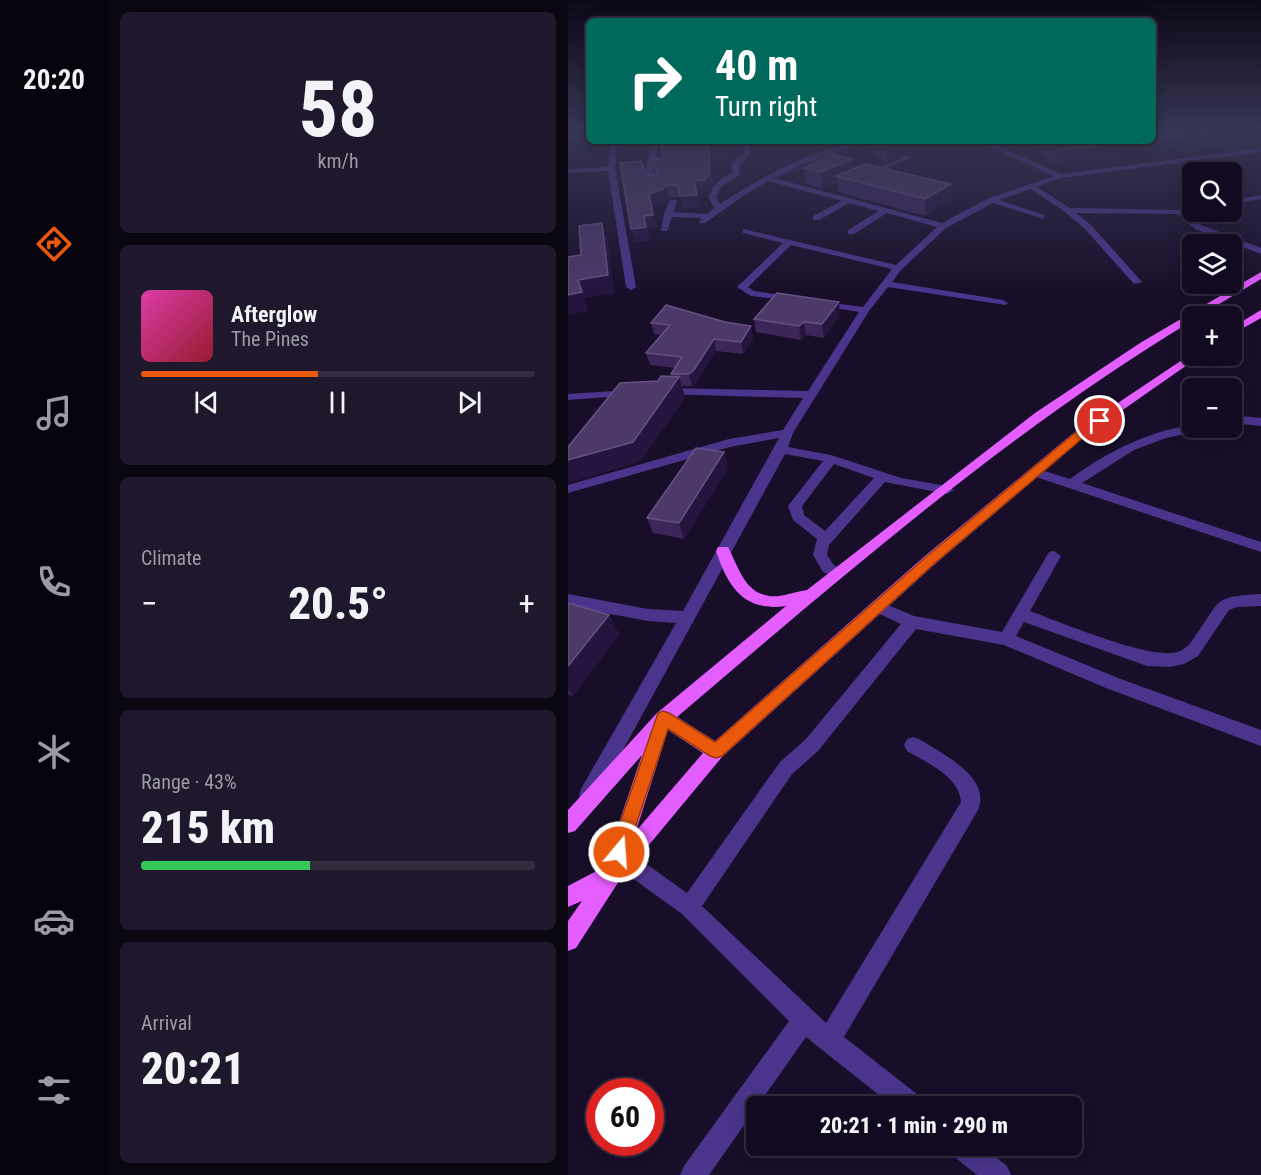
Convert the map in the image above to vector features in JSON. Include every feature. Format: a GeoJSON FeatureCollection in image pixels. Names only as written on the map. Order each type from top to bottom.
{"type":"FeatureCollection","features":[{"type":"Feature","properties":{"kind":"main road"},"geometry":{"type":"LineString","coordinates":[[573,817],[663,718],[837,573],[947,490],[1039,416],[1144,345],[1261,275]]}},
{"type":"Feature","properties":{"kind":"main road"},"geometry":{"type":"LineString","coordinates":[[1242,325],[1261,313]]}},
{"type":"Feature","properties":{"kind":"main road"},"geometry":{"type":"LineString","coordinates":[[568,939],[618,867],[716,751],[878,607],[1080,434],[1182,365]]}},
{"type":"Feature","properties":{"kind":"main road"},"geometry":{"type":"LineString","coordinates":[[723,551],[732,578],[741,590],[752,597],[775,603],[790,601],[816,591]]}},
{"type":"Feature","properties":{"kind":"main road"},"geometry":{"type":"LineString","coordinates":[[663,718],[716,751]]}},
{"type":"Feature","properties":{"kind":"main road"},"geometry":{"type":"LineString","coordinates":[[568,897],[618,867],[663,718]]}},
{"type":"Feature","properties":{"kind":"street"},"geometry":{"type":"LineString","coordinates":[[614,184],[631,287]]}},
{"type":"Feature","properties":{"kind":"street"},"geometry":{"type":"LineString","coordinates":[[718,208],[712,197],[713,192],[720,184]]}},
{"type":"Feature","properties":{"kind":"street"},"geometry":{"type":"LineString","coordinates":[[668,214],[705,218],[755,184]]}},
{"type":"Feature","properties":{"kind":"street"},"geometry":{"type":"LineString","coordinates":[[789,184],[943,226]]}},
{"type":"Feature","properties":{"kind":"street"},"geometry":{"type":"LineString","coordinates":[[573,817],[781,448],[787,433],[865,310],[898,268],[943,226],[992,200],[1041,184]]}},
{"type":"Feature","properties":{"kind":"street"},"geometry":{"type":"LineString","coordinates":[[1033,187],[1068,210],[1088,227],[1137,282]]}},
{"type":"Feature","properties":{"kind":"street"},"geometry":{"type":"LineString","coordinates":[[824,193],[834,189]]}},
{"type":"Feature","properties":{"kind":"street"},"geometry":{"type":"LineString","coordinates":[[1242,200],[1261,197]]}},
{"type":"Feature","properties":{"kind":"street"},"geometry":{"type":"LineString","coordinates":[[816,218],[849,200]]}},
{"type":"Feature","properties":{"kind":"street"},"geometry":{"type":"LineString","coordinates":[[992,200],[1041,217]]}},
{"type":"Feature","properties":{"kind":"street"},"geometry":{"type":"LineString","coordinates":[[664,229],[673,201]]}},
{"type":"Feature","properties":{"kind":"street"},"geometry":{"type":"LineString","coordinates":[[851,232],[887,210]]}},
{"type":"Feature","properties":{"kind":"street"},"geometry":{"type":"LineString","coordinates":[[1068,210],[1180,212],[1198,227],[1261,251]]}},
{"type":"Feature","properties":{"kind":"street"},"geometry":{"type":"LineString","coordinates":[[746,231],[898,268]]}},
{"type":"Feature","properties":{"kind":"street"},"geometry":{"type":"LineString","coordinates":[[788,243],[742,287],[751,293],[865,310]]}},
{"type":"Feature","properties":{"kind":"street"},"geometry":{"type":"LineString","coordinates":[[886,284],[1003,303]]}},
{"type":"Feature","properties":{"kind":"street"},"geometry":{"type":"LineString","coordinates":[[568,396],[649,392],[813,395]]}},
{"type":"Feature","properties":{"kind":"street"},"geometry":{"type":"LineString","coordinates":[[1242,420],[1261,422]]}},
{"type":"Feature","properties":{"kind":"street"},"geometry":{"type":"LineString","coordinates":[[1071,485],[1123,450],[1146,439],[1182,431]]}},
{"type":"Feature","properties":{"kind":"street"},"geometry":{"type":"LineString","coordinates":[[568,489],[729,443],[787,433]]}},
{"type":"Feature","properties":{"kind":"street"},"geometry":{"type":"LineString","coordinates":[[781,448],[831,459],[899,482],[947,490]]}},
{"type":"Feature","properties":{"kind":"street"},"geometry":{"type":"LineString","coordinates":[[826,539],[798,517],[795,506],[831,459]]}},
{"type":"Feature","properties":{"kind":"street"},"geometry":{"type":"LineString","coordinates":[[1035,472],[1261,547]]}},
{"type":"Feature","properties":{"kind":"street"},"geometry":{"type":"LineString","coordinates":[[837,573],[828,568],[820,555],[826,539],[882,477]]}},
{"type":"Feature","properties":{"kind":"street"},"geometry":{"type":"LineString","coordinates":[[1006,639],[1054,556]]}},
{"type":"Feature","properties":{"kind":"street"},"geometry":{"type":"LineString","coordinates":[[568,600],[648,615],[686,617]]}},
{"type":"Feature","properties":{"kind":"street"},"geometry":{"type":"LineString","coordinates":[[1020,614],[1147,659],[1166,661],[1181,660],[1192,652],[1225,605],[1237,601],[1261,600]]}},
{"type":"Feature","properties":{"kind":"street"},"geometry":{"type":"LineString","coordinates":[[878,607],[912,622],[1006,639],[1112,683],[1261,738]]}},
{"type":"Feature","properties":{"kind":"street"},"geometry":{"type":"LineString","coordinates":[[689,907],[786,768],[812,745],[912,622]]}},
{"type":"Feature","properties":{"kind":"street"},"geometry":{"type":"LineString","coordinates":[[829,1040],[971,804],[972,793],[965,780],[913,745]]}},
{"type":"Feature","properties":{"kind":"street"},"geometry":{"type":"LineString","coordinates":[[618,867],[689,907],[804,1020],[899,1096]]}},
{"type":"Feature","properties":{"kind":"street"},"geometry":{"type":"LineString","coordinates":[[692,1175],[804,1020]]}},
{"type":"Feature","properties":{"kind":"street"},"geometry":{"type":"LineString","coordinates":[[974,1156],[998,1175]]}},
{"type":"Feature","properties":{"kind":"building"},"geometry":{"type":"Polygon","coordinates":[[[623,184],[695,184],[697,195],[680,196],[678,185],[666,185],[663,189],[649,194],[653,215],[644,216],[646,227],[631,229],[623,184]]]}},
{"type":"Feature","properties":{"kind":"building"},"geometry":{"type":"Polygon","coordinates":[[[866,184],[951,184],[925,199],[866,184]]]}},
{"type":"Feature","properties":{"kind":"building"},"geometry":{"type":"Polygon","coordinates":[[[602,223],[608,275],[578,280],[582,292],[568,295],[568,257],[581,255],[579,226],[602,223]]]}},
{"type":"Feature","properties":{"kind":"building"},"geometry":{"type":"Polygon","coordinates":[[[777,293],[839,302],[822,324],[804,322],[799,326],[754,319],[777,293]]]}},
{"type":"Feature","properties":{"kind":"building"},"geometry":{"type":"Polygon","coordinates":[[[666,305],[725,322],[751,326],[741,342],[714,339],[689,374],[671,374],[682,357],[646,353],[670,325],[651,323],[666,305]]]}},
{"type":"Feature","properties":{"kind":"building"},"geometry":{"type":"Polygon","coordinates":[[[661,376],[679,377],[633,442],[568,460],[568,447],[620,383],[658,381],[661,376]]]}},
{"type":"Feature","properties":{"kind":"building"},"geometry":{"type":"Polygon","coordinates":[[[696,448],[724,452],[679,523],[647,518],[696,448]]]}},
{"type":"Feature","properties":{"kind":"building"},"geometry":{"type":"Polygon","coordinates":[[[568,603],[609,615],[568,666],[568,603]]]}},
{"type":"Feature","properties":{"kind":"route"},"geometry":{"type":"LineString","coordinates":[[619,852],[663,718],[716,751],[930,560],[1080,434],[1100,421]]}}]}
